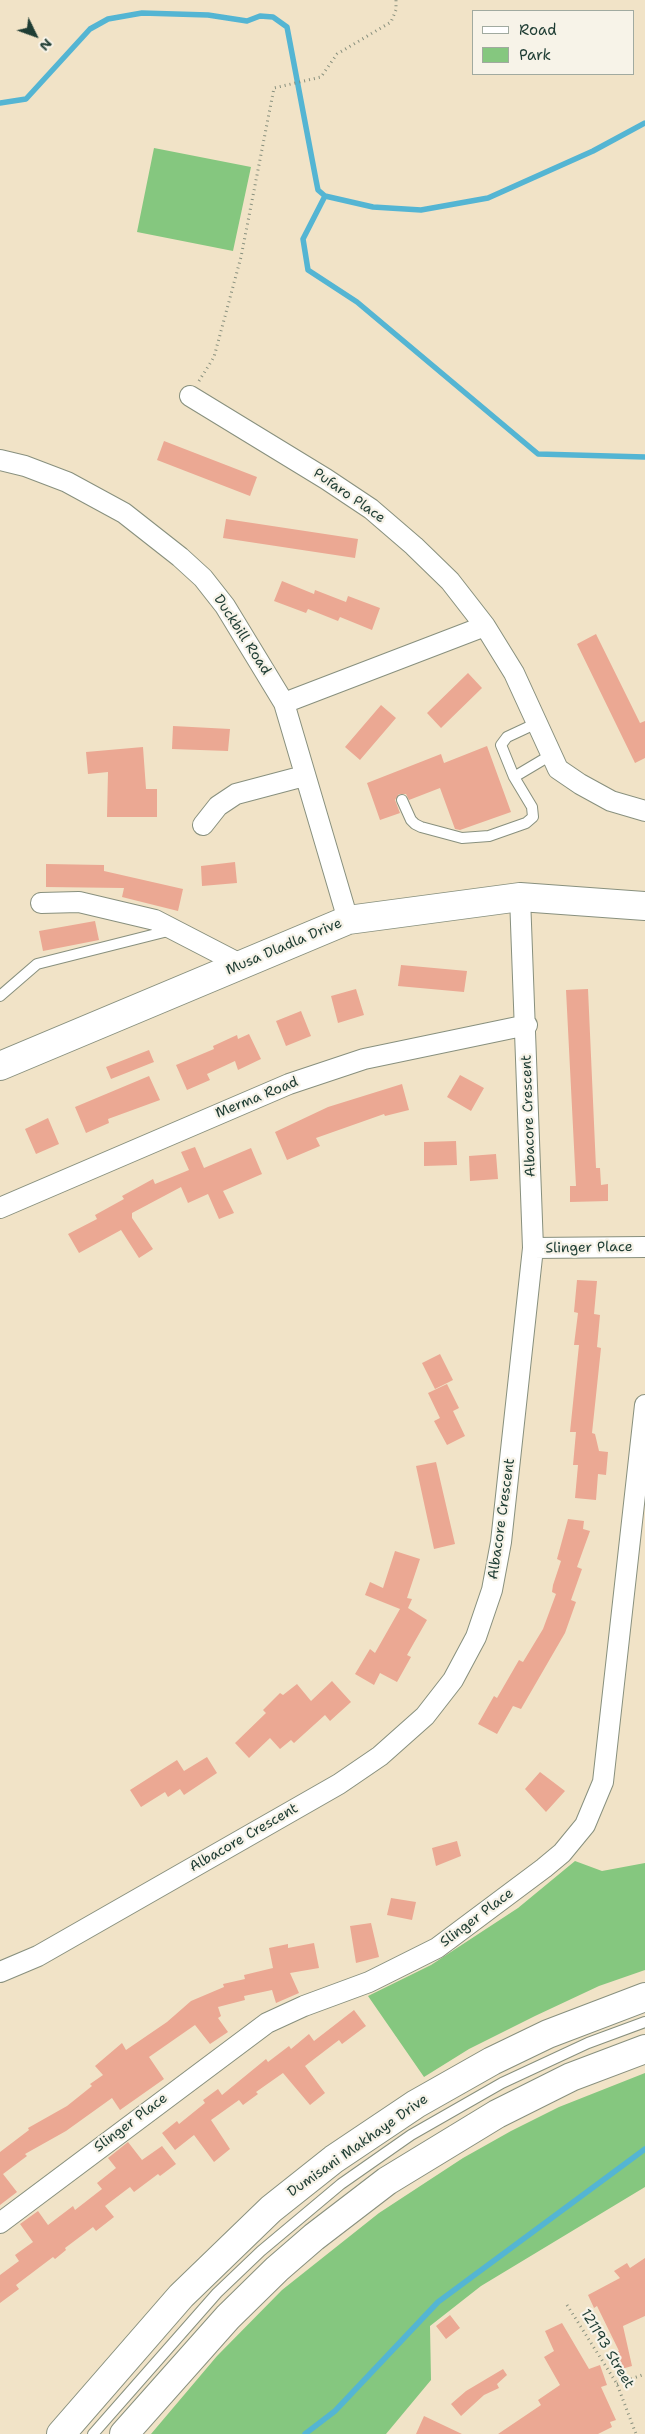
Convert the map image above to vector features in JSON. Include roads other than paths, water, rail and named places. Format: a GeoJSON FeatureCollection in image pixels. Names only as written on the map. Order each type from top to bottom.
{"type":"FeatureCollection","features":[{"type":"Feature","properties":{"kind":"main road","name":"Musa Dladla Drive"},"geometry":{"type":"LineString","coordinates":[[0,1066],[348,920],[520,897],[645,906]]}},
{"type":"Feature","properties":{"kind":"main road","name":"Dumisani Makhaye Drive"},"geometry":{"type":"LineString","coordinates":[[61,2434],[201,2275],[271,2209],[334,2160],[416,2104],[492,2061],[557,2030],[645,1997]]}},
{"type":"Feature","properties":{"kind":"main road"},"geometry":{"type":"LineString","coordinates":[[124,2434],[228,2317],[277,2269],[314,2237],[387,2181],[497,2114],[572,2077],[645,2049]]}},
{"type":"Feature","properties":{"kind":"street","name":"Pufaro Place"},"geometry":{"type":"LineString","coordinates":[[190,396],[326,479],[371,509],[450,580],[485,626],[514,673],[551,755],[562,773],[611,800],[645,811]]}},
{"type":"Feature","properties":{"kind":"street","name":"Duckbill Road"},"geometry":{"type":"LineString","coordinates":[[0,460],[25,466],[59,479],[100,499],[144,527],[203,578],[225,606],[284,703],[348,920]]}},
{"type":"Feature","properties":{"kind":"street"},"geometry":{"type":"LineString","coordinates":[[284,703],[485,626]]}},
{"type":"Feature","properties":{"kind":"street"},"geometry":{"type":"LineString","coordinates":[[203,825],[218,806],[236,794],[304,776]]}},
{"type":"Feature","properties":{"kind":"street","name":"Albacore Crescent"},"geometry":{"type":"LineString","coordinates":[[0,1972],[38,1956],[339,1784],[380,1756],[417,1722],[453,1680],[476,1637],[492,1590],[499,1552],[533,1248],[527,1026],[520,897]]}},
{"type":"Feature","properties":{"kind":"street"},"geometry":{"type":"LineString","coordinates":[[41,903],[79,902],[155,920],[242,965]]}},
{"type":"Feature","properties":{"kind":"street","name":"Merma Road"},"geometry":{"type":"LineString","coordinates":[[0,1208],[289,1084],[364,1059],[527,1026]]}},
{"type":"Feature","properties":{"kind":"street","name":"Slinger Place"},"geometry":{"type":"LineString","coordinates":[[533,1248],[645,1247]]}},
{"type":"Feature","properties":{"kind":"street","name":"Slinger Place"},"geometry":{"type":"LineString","coordinates":[[0,2222],[267,2023],[304,2006],[369,1982],[437,1948],[544,1868],[562,1853],[579,1832],[595,1805],[604,1782],[645,1405]]}},
{"type":"Feature","properties":{"kind":"lane"},"geometry":{"type":"LineString","coordinates":[[402,800],[411,820],[421,827],[462,838],[489,836],[526,823],[533,817],[532,807],[514,777],[502,750],[502,742],[507,737],[536,723]]}},
{"type":"Feature","properties":{"kind":"lane"},"geometry":{"type":"LineString","coordinates":[[514,777],[551,755]]}},
{"type":"Feature","properties":{"kind":"lane"},"geometry":{"type":"LineString","coordinates":[[0,996],[37,964],[173,930]]}},
{"type":"Feature","properties":{"kind":"lane"},"geometry":{"type":"LineString","coordinates":[[93,2434],[217,2293],[261,2251],[341,2184],[412,2135],[482,2094],[588,2043],[645,2022]]}},
{"type":"Feature","properties":{"kind":"waterway"},"geometry":{"type":"LineString","coordinates":[[0,103],[26,99],[90,29],[108,19],[142,13],[208,15],[247,21],[260,16],[273,17],[287,27],[318,190],[325,196],[373,207],[421,210],[488,198],[593,151],[645,123]]}},
{"type":"Feature","properties":{"kind":"waterway"},"geometry":{"type":"LineString","coordinates":[[325,196],[303,239],[308,270],[357,302],[538,454],[645,457]]}},
{"type":"Feature","properties":{"kind":"waterway"},"geometry":{"type":"LineString","coordinates":[[305,2434],[335,2411],[438,2302],[645,2149]]}}]}
